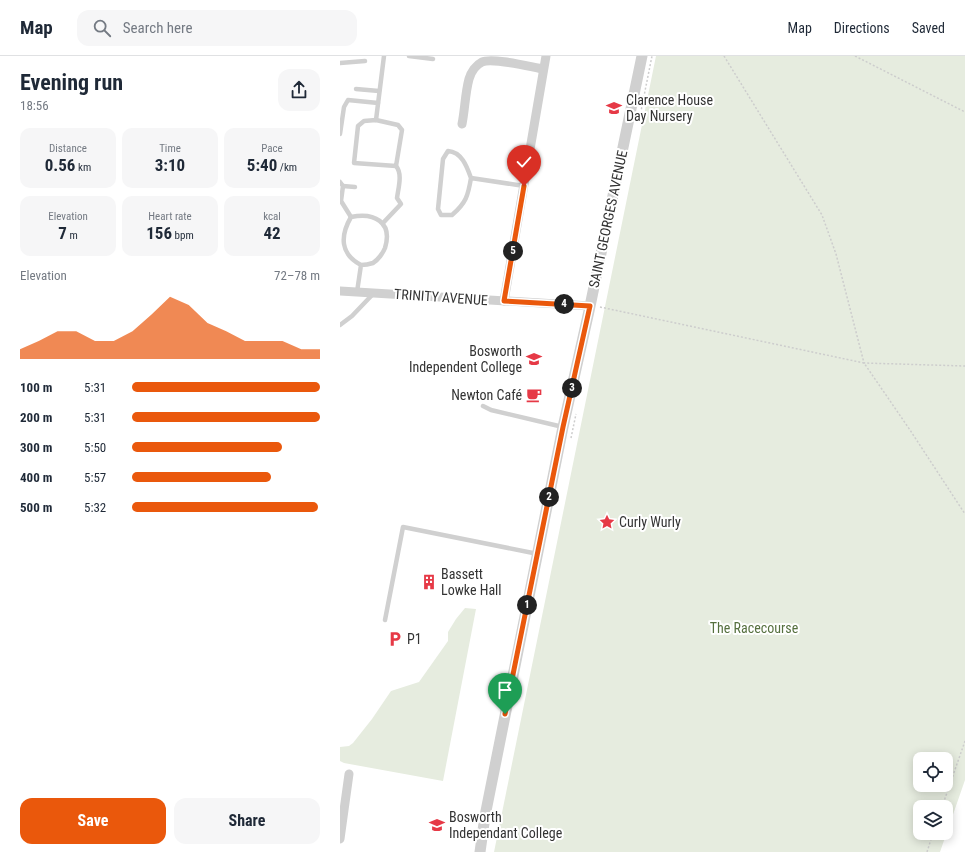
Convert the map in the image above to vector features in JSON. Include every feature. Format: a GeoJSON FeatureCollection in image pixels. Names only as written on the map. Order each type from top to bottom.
{"type":"FeatureCollection","features":[{"type":"Feature","properties":{"kind":"street"},"geometry":{"type":"LineString","coordinates":[[504,301],[546,56]]}},
{"type":"Feature","properties":{"kind":"street","name":"SAINT GEORGES AVENUE"},"geometry":{"type":"LineString","coordinates":[[480,852],[487,809],[563,427],[595,306],[642,56]]}},
{"type":"Feature","properties":{"kind":"street"},"geometry":{"type":"LineString","coordinates":[[464,121],[469,77],[474,69],[482,62],[501,62],[543,69]]}},
{"type":"Feature","properties":{"kind":"street","name":"TRINITY AVENUE"},"geometry":{"type":"LineString","coordinates":[[340,291],[595,306]]}},
{"type":"Feature","properties":{"kind":"street"},"geometry":{"type":"LineString","coordinates":[[340,839],[349,774]]}},
{"type":"Feature","properties":{"kind":"lane"},"geometry":{"type":"LineString","coordinates":[[376,120],[384,56]]}},
{"type":"Feature","properties":{"kind":"lane"},"geometry":{"type":"LineString","coordinates":[[409,56],[433,59]]}},
{"type":"Feature","properties":{"kind":"lane"},"geometry":{"type":"LineString","coordinates":[[340,63],[365,61]]}},
{"type":"Feature","properties":{"kind":"lane"},"geometry":{"type":"LineString","coordinates":[[356,89],[379,91]]}},
{"type":"Feature","properties":{"kind":"lane"},"geometry":{"type":"LineString","coordinates":[[340,134],[344,107],[348,100],[378,103]]}},
{"type":"Feature","properties":{"kind":"lane"},"geometry":{"type":"LineString","coordinates":[[383,223],[401,204],[397,198],[400,179],[396,166],[402,130],[398,125],[376,120],[364,121],[358,126],[354,163],[396,166]]}},
{"type":"Feature","properties":{"kind":"lane"},"geometry":{"type":"LineString","coordinates":[[448,151],[453,151],[460,157],[471,178],[469,193],[463,205],[452,215],[441,215],[438,210],[443,159],[448,151]]}},
{"type":"Feature","properties":{"kind":"lane"},"geometry":{"type":"LineString","coordinates":[[471,178],[524,186]]}},
{"type":"Feature","properties":{"kind":"lane"},"geometry":{"type":"LineString","coordinates":[[351,217],[341,201],[341,184],[356,187]]}},
{"type":"Feature","properties":{"kind":"lane"},"geometry":{"type":"LineString","coordinates":[[361,214],[368,215],[383,223],[387,231],[387,241],[384,253],[373,263],[361,265],[354,262],[345,252],[342,239],[345,225],[351,217],[361,214]]}},
{"type":"Feature","properties":{"kind":"lane"},"geometry":{"type":"LineString","coordinates":[[357,292],[361,265]]}},
{"type":"Feature","properties":{"kind":"lane"},"geometry":{"type":"LineString","coordinates":[[340,325],[352,316],[374,293]]}},
{"type":"Feature","properties":{"kind":"lane"},"geometry":{"type":"LineString","coordinates":[[483,406],[491,410],[563,427]]}},
{"type":"Feature","properties":{"kind":"lane"},"geometry":{"type":"LineString","coordinates":[[385,620],[402,527],[538,554]]}},
{"type":"Feature","properties":{"kind":"path"},"geometry":{"type":"LineString","coordinates":[[638,124],[652,56]]}},
{"type":"Feature","properties":{"kind":"path"},"geometry":{"type":"LineString","coordinates":[[724,56],[822,215],[836,254],[864,362],[965,514]]}},
{"type":"Feature","properties":{"kind":"path"},"geometry":{"type":"LineString","coordinates":[[855,56],[965,112]]}},
{"type":"Feature","properties":{"kind":"path"},"geometry":{"type":"LineString","coordinates":[[595,306],[864,362],[965,366]]}},
{"type":"Feature","properties":{"kind":"path"},"geometry":{"type":"LineString","coordinates":[[570,444],[576,414]]}},
{"type":"Feature","properties":{"kind":"path"},"geometry":{"type":"LineString","coordinates":[[944,800],[965,742]]}},
{"type":"Feature","properties":{"kind":"path"},"geometry":{"type":"LineString","coordinates":[[926,852],[930,840]]}},
{"type":"Feature","properties":{"kind":"green space","name":"The Racecourse"},"geometry":{"type":"Polygon","coordinates":[[[656,56],[965,56],[965,780],[953,815],[953,800],[913,800],[913,840],[944,840],[940,852],[494,852],[656,56]]]}},
{"type":"Feature","properties":{"kind":"green space"},"geometry":{"type":"Polygon","coordinates":[[[465,608],[476,609],[443,781],[344,763],[340,761],[340,747],[349,746],[353,743],[391,691],[419,682],[448,641],[448,632],[465,608]]]}},
{"type":"Feature","properties":{"kind":"place","name":"Clarence House Day Nursery"},"geometry":{"type":"Point","coordinates":[614,108]}},
{"type":"Feature","properties":{"kind":"place","name":"Bosworth Independent College"},"geometry":{"type":"Point","coordinates":[534,359]}},
{"type":"Feature","properties":{"kind":"place","name":"Newton Café"},"geometry":{"type":"Point","coordinates":[534,395]}},
{"type":"Feature","properties":{"kind":"place","name":"Curly Wurly"},"geometry":{"type":"Point","coordinates":[607,522]}},
{"type":"Feature","properties":{"kind":"place","name":"Bassett Lowke Hall"},"geometry":{"type":"Point","coordinates":[429,582]}},
{"type":"Feature","properties":{"kind":"place","name":"P1"},"geometry":{"type":"Point","coordinates":[395,639]}},
{"type":"Feature","properties":{"kind":"place","name":"Bosworth Independant College"},"geometry":{"type":"Point","coordinates":[437,825]}},
{"type":"Feature","properties":{"kind":"route"},"geometry":{"type":"LineString","coordinates":[[505,714],[563,427],[590,306],[504,301],[524,186]]}}]}
